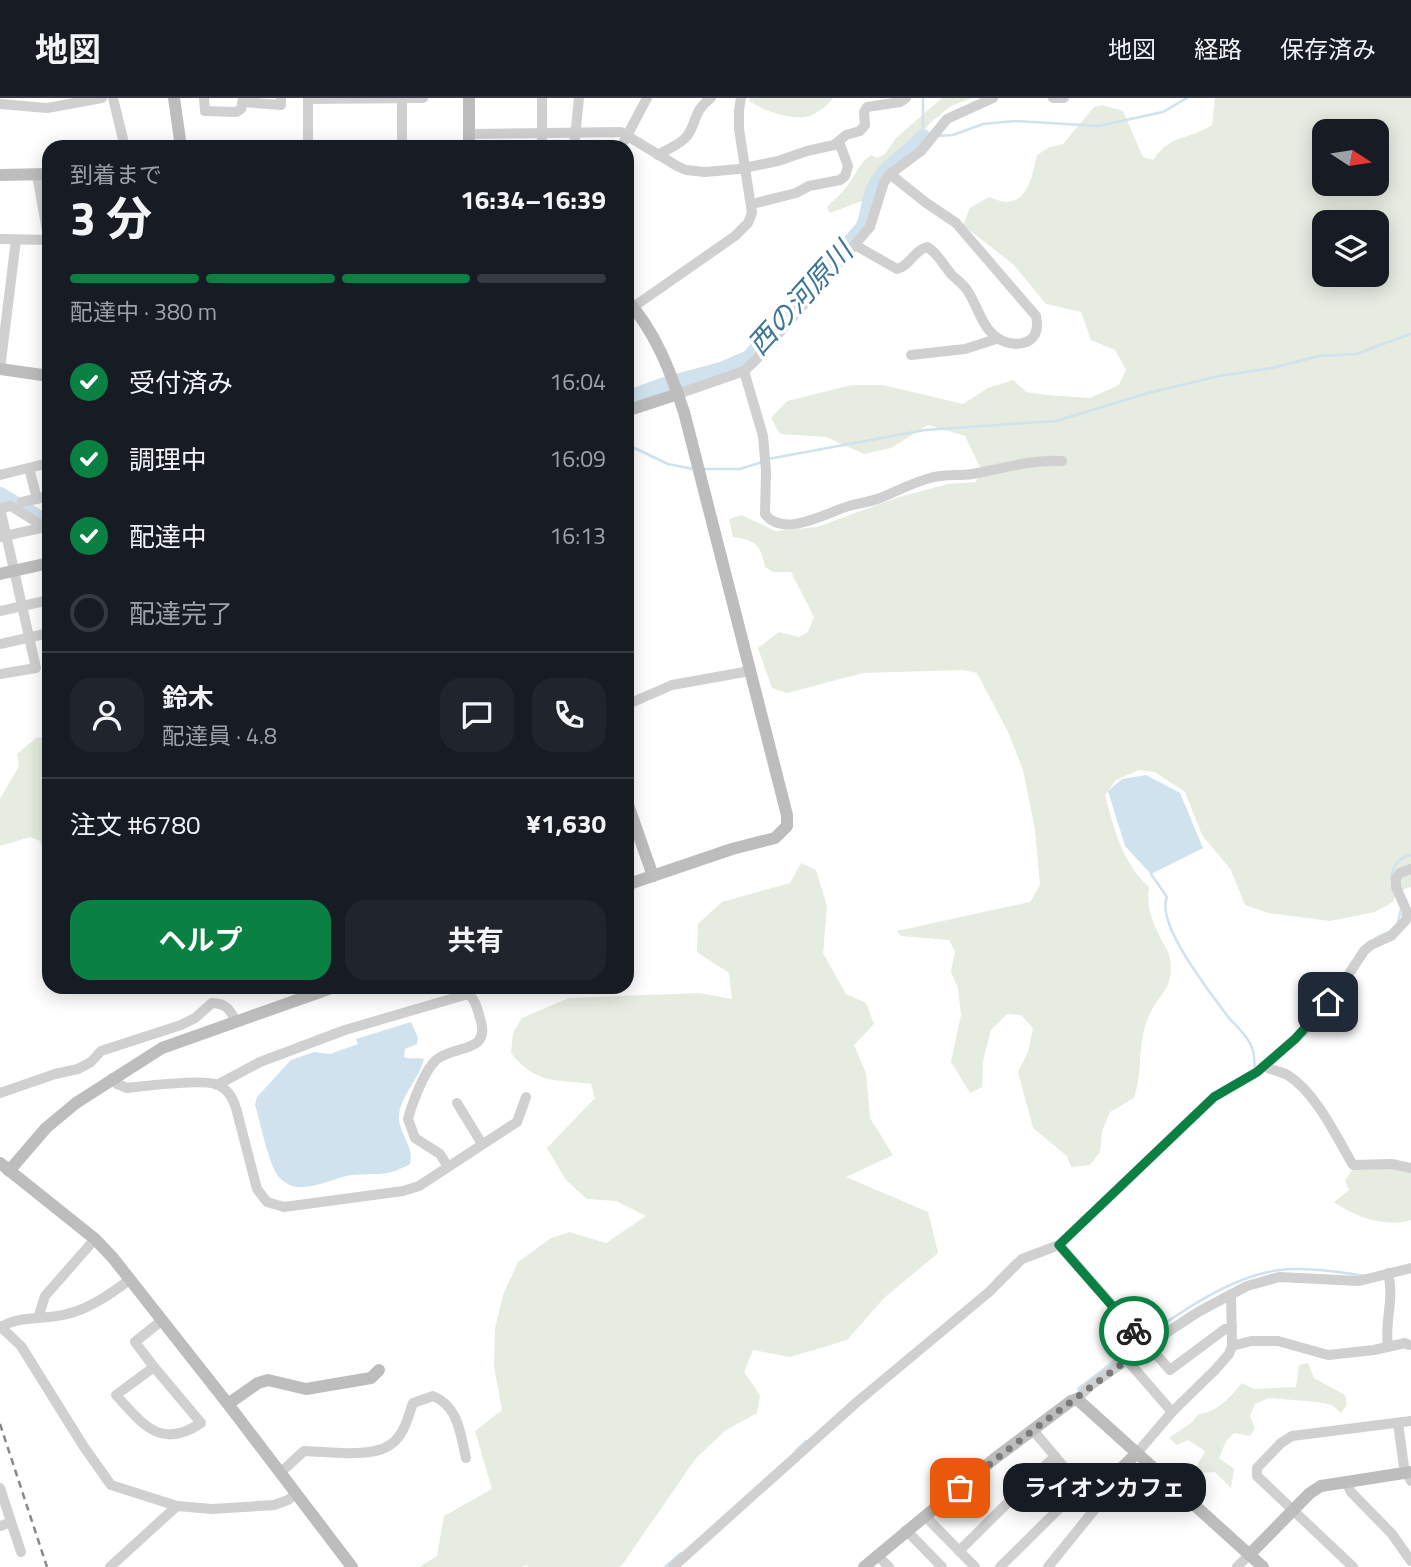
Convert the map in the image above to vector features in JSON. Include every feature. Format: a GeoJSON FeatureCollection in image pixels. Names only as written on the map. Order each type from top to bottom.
{"type":"FeatureCollection","features":[{"type":"Feature","properties":{"kind":"street"},"geometry":{"type":"LineString","coordinates":[[3,102],[47,108],[102,98]]}},
{"type":"Feature","properties":{"kind":"street"},"geometry":{"type":"LineString","coordinates":[[113,98],[122,140]]}},
{"type":"Feature","properties":{"kind":"street"},"geometry":{"type":"LineString","coordinates":[[174,98],[180,140]]}},
{"type":"Feature","properties":{"kind":"street"},"geometry":{"type":"LineString","coordinates":[[204,98],[205,111],[236,112],[241,109],[243,100],[281,105],[281,98]]}},
{"type":"Feature","properties":{"kind":"street"},"geometry":{"type":"LineString","coordinates":[[402,98],[403,140]]}},
{"type":"Feature","properties":{"kind":"street"},"geometry":{"type":"LineString","coordinates":[[308,140],[308,99],[423,98]]}},
{"type":"Feature","properties":{"kind":"street"},"geometry":{"type":"LineString","coordinates":[[469,98],[469,140],[542,133],[621,132],[686,170],[705,172],[746,168],[778,161],[839,142],[846,135],[860,131],[865,125],[864,112],[867,107],[900,102],[906,98]]}},
{"type":"Feature","properties":{"kind":"street"},"geometry":{"type":"LineString","coordinates":[[542,98],[542,140]]}},
{"type":"Feature","properties":{"kind":"street"},"geometry":{"type":"LineString","coordinates":[[574,140],[579,98]]}},
{"type":"Feature","properties":{"kind":"street"},"geometry":{"type":"LineString","coordinates":[[625,140],[648,98]]}},
{"type":"Feature","properties":{"kind":"street"},"geometry":{"type":"LineString","coordinates":[[658,155],[688,135],[697,111],[711,98]]}},
{"type":"Feature","properties":{"kind":"street"},"geometry":{"type":"LineString","coordinates":[[634,303],[736,236],[748,223],[752,204],[739,129],[741,98]]}},
{"type":"Feature","properties":{"kind":"street"},"geometry":{"type":"LineString","coordinates":[[634,408],[744,371],[870,227],[884,182],[890,174],[921,151],[947,119],[993,98]]}},
{"type":"Feature","properties":{"kind":"street"},"geometry":{"type":"LineString","coordinates":[[1053,98],[1064,98]]}},
{"type":"Feature","properties":{"kind":"street"},"geometry":{"type":"LineString","coordinates":[[752,204],[796,193],[809,186],[840,180],[845,176],[848,166],[839,142]]}},
{"type":"Feature","properties":{"kind":"street"},"geometry":{"type":"LineString","coordinates":[[0,175],[42,174]]}},
{"type":"Feature","properties":{"kind":"street"},"geometry":{"type":"LineString","coordinates":[[890,174],[956,223],[1036,316],[1038,324],[1036,334],[1028,342],[1015,344],[996,339],[965,349],[911,355]]}},
{"type":"Feature","properties":{"kind":"street"},"geometry":{"type":"LineString","coordinates":[[0,239],[42,241]]}},
{"type":"Feature","properties":{"kind":"street"},"geometry":{"type":"LineString","coordinates":[[16,240],[0,369],[42,375]]}},
{"type":"Feature","properties":{"kind":"street"},"geometry":{"type":"LineString","coordinates":[[855,244],[897,269],[903,268],[922,248],[927,247],[934,251],[950,273],[967,289],[984,324],[996,339]]}},
{"type":"Feature","properties":{"kind":"street"},"geometry":{"type":"LineString","coordinates":[[634,312],[653,335],[668,365],[678,394],[788,825],[775,838],[732,849],[634,882]]}},
{"type":"Feature","properties":{"kind":"street"},"geometry":{"type":"LineString","coordinates":[[744,371],[763,436],[766,471],[765,514],[768,519],[781,524],[804,522],[832,514],[847,506],[879,499],[904,486],[933,477],[968,474],[1038,460],[1062,461]]}},
{"type":"Feature","properties":{"kind":"street"},"geometry":{"type":"LineString","coordinates":[[0,475],[42,465]]}},
{"type":"Feature","properties":{"kind":"street"},"geometry":{"type":"LineString","coordinates":[[29,468],[37,499]]}},
{"type":"Feature","properties":{"kind":"street"},"geometry":{"type":"LineString","coordinates":[[22,502],[42,498]]}},
{"type":"Feature","properties":{"kind":"street"},"geometry":{"type":"LineString","coordinates":[[0,674],[36,668],[15,571],[3,536],[0,508],[10,506],[42,525]]}},
{"type":"Feature","properties":{"kind":"street"},"geometry":{"type":"LineString","coordinates":[[3,536],[42,529]]}},
{"type":"Feature","properties":{"kind":"street"},"geometry":{"type":"LineString","coordinates":[[0,574],[42,565]]}},
{"type":"Feature","properties":{"kind":"street"},"geometry":{"type":"LineString","coordinates":[[0,611],[42,602]]}},
{"type":"Feature","properties":{"kind":"street"},"geometry":{"type":"LineString","coordinates":[[0,644],[42,634]]}},
{"type":"Feature","properties":{"kind":"street"},"geometry":{"type":"LineString","coordinates":[[634,702],[672,685],[750,671]]}},
{"type":"Feature","properties":{"kind":"street"},"geometry":{"type":"LineString","coordinates":[[634,822],[653,876]]}},
{"type":"Feature","properties":{"kind":"street"},"geometry":{"type":"LineString","coordinates":[[673,1567],[857,1402],[989,1292],[1022,1259],[1059,1245],[1214,1097],[1264,1066],[1314,1021],[1364,951],[1371,944],[1391,936],[1406,920],[1407,912],[1396,887],[1396,878],[1400,873],[1411,869]]}},
{"type":"Feature","properties":{"kind":"street"},"geometry":{"type":"LineString","coordinates":[[314,994],[162,1048],[112,1078],[46,1128],[5,1167],[95,1239],[228,1404],[352,1567]]}},
{"type":"Feature","properties":{"kind":"street"},"geometry":{"type":"LineString","coordinates":[[217,1085],[260,1062],[345,1030],[468,994],[474,998],[483,1028],[482,1038],[475,1045],[444,1054],[431,1066],[408,1119],[415,1138],[440,1154],[448,1167]]}},
{"type":"Feature","properties":{"kind":"street"},"geometry":{"type":"LineString","coordinates":[[0,1093],[78,1069],[91,1062],[101,1051],[181,1025],[195,1018],[212,1003],[221,1003],[229,1009],[236,1021]]}},
{"type":"Feature","properties":{"kind":"street"},"geometry":{"type":"LineString","coordinates":[[1264,1066],[1287,1074],[1295,1080],[1322,1112],[1353,1165],[1392,1164],[1411,1168]]}},
{"type":"Feature","properties":{"kind":"street"},"geometry":{"type":"LineString","coordinates":[[112,1078],[117,1084],[127,1088],[207,1083],[217,1085],[233,1097],[257,1189],[267,1202],[284,1207],[403,1191],[419,1186],[517,1122],[526,1097]]}},
{"type":"Feature","properties":{"kind":"street"},"geometry":{"type":"LineString","coordinates":[[457,1103],[482,1144]]}},
{"type":"Feature","properties":{"kind":"street"},"geometry":{"type":"LineString","coordinates":[[38,1318],[45,1296],[95,1239]]}},
{"type":"Feature","properties":{"kind":"street"},"geometry":{"type":"LineString","coordinates":[[1059,1245],[1170,1370],[1225,1329],[1232,1328]]}},
{"type":"Feature","properties":{"kind":"street"},"geometry":{"type":"LineString","coordinates":[[864,1567],[1032,1429],[1148,1345],[1231,1294],[1267,1279],[1359,1282],[1411,1268]]}},
{"type":"Feature","properties":{"kind":"street"},"geometry":{"type":"LineString","coordinates":[[1388,1273],[1392,1299],[1386,1328],[1388,1347]]}},
{"type":"Feature","properties":{"kind":"street"},"geometry":{"type":"LineString","coordinates":[[129,1280],[86,1307],[68,1314],[10,1322],[1,1326],[21,1346],[111,1485],[177,1506],[226,1509],[274,1505],[289,1500],[295,1494]]}},
{"type":"Feature","properties":{"kind":"street"},"geometry":{"type":"LineString","coordinates":[[1032,1429],[1082,1487],[1095,1490],[1102,1487],[1171,1412],[1216,1370],[1232,1346],[1231,1294]]}},
{"type":"Feature","properties":{"kind":"street"},"geometry":{"type":"LineString","coordinates":[[154,1367],[116,1395],[145,1427],[167,1434],[184,1434],[201,1423],[135,1342],[161,1321]]}},
{"type":"Feature","properties":{"kind":"street"},"geometry":{"type":"LineString","coordinates":[[1232,1346],[1251,1341],[1279,1341],[1328,1355],[1405,1343],[1409,1345]]}},
{"type":"Feature","properties":{"kind":"street"},"geometry":{"type":"LineString","coordinates":[[1127,1360],[1171,1412]]}},
{"type":"Feature","properties":{"kind":"street"},"geometry":{"type":"LineString","coordinates":[[228,1404],[258,1383],[268,1380],[306,1388],[371,1378],[379,1370]]}},
{"type":"Feature","properties":{"kind":"street"},"geometry":{"type":"LineString","coordinates":[[280,1474],[304,1451],[368,1453],[390,1446],[405,1428],[413,1403],[433,1396],[445,1401],[456,1416],[466,1458]]}},
{"type":"Feature","properties":{"kind":"street"},"geometry":{"type":"LineString","coordinates":[[1077,1399],[1263,1567]]}},
{"type":"Feature","properties":{"kind":"street"},"geometry":{"type":"LineString","coordinates":[[1353,1567],[1257,1476],[1257,1468],[1281,1443],[1292,1436],[1411,1421]]}},
{"type":"Feature","properties":{"kind":"street"},"geometry":{"type":"LineString","coordinates":[[1237,1567],[1293,1509],[1321,1486],[1409,1476],[1398,1423]]}},
{"type":"Feature","properties":{"kind":"street"},"geometry":{"type":"LineString","coordinates":[[958,1551],[1055,1456]]}},
{"type":"Feature","properties":{"kind":"street"},"geometry":{"type":"LineString","coordinates":[[1346,1482],[1351,1492],[1392,1534],[1411,1561]]}},
{"type":"Feature","properties":{"kind":"street"},"geometry":{"type":"LineString","coordinates":[[1000,1567],[1082,1487]]}},
{"type":"Feature","properties":{"kind":"street"},"geometry":{"type":"LineString","coordinates":[[0,1490],[21,1552]]}},
{"type":"Feature","properties":{"kind":"street"},"geometry":{"type":"LineString","coordinates":[[1048,1567],[1094,1509],[1095,1490]]}},
{"type":"Feature","properties":{"kind":"street"},"geometry":{"type":"LineString","coordinates":[[110,1567],[177,1506]]}},
{"type":"Feature","properties":{"kind":"street"},"geometry":{"type":"LineString","coordinates":[[925,1516],[975,1567]]}},
{"type":"Feature","properties":{"kind":"street"},"geometry":{"type":"LineString","coordinates":[[0,1526],[11,1522]]}},
{"type":"Feature","properties":{"kind":"street"},"geometry":{"type":"LineString","coordinates":[[906,1530],[942,1567]]}},
{"type":"Feature","properties":{"kind":"street"},"geometry":{"type":"LineString","coordinates":[[877,1555],[889,1567]]}},
{"type":"Feature","properties":{"kind":"shaded area"},"geometry":{"type":"Polygon","coordinates":[[[750,98],[833,98],[816,113],[803,117],[770,111],[749,101],[750,98]]]}},
{"type":"Feature","properties":{"kind":"shaded area"},"geometry":{"type":"Polygon","coordinates":[[[942,98],[972,98],[951,106],[930,123],[906,153],[884,170],[865,200],[830,213],[827,207],[845,189],[864,161],[871,155],[877,158],[885,154],[896,138],[942,98]]]}},
{"type":"Feature","properties":{"kind":"shaded area"},"geometry":{"type":"Polygon","coordinates":[[[1215,98],[1411,98],[1411,887],[1396,892],[1393,902],[1375,912],[1330,921],[1268,913],[1245,905],[1231,870],[1202,835],[1185,792],[1155,772],[1139,770],[1116,780],[1105,795],[1108,808],[1126,856],[1149,887],[1150,913],[1169,956],[1170,978],[1145,1028],[1134,1098],[1110,1112],[1102,1131],[1100,1152],[1090,1165],[1071,1167],[1067,1156],[1033,1128],[1018,1072],[1028,1052],[1033,1028],[1021,1015],[1007,1014],[991,1030],[983,1061],[982,1087],[970,1093],[951,1062],[961,1015],[958,988],[951,972],[955,951],[949,940],[901,936],[897,931],[1030,902],[1040,885],[1035,829],[1023,770],[1009,734],[977,673],[963,670],[863,673],[787,693],[772,688],[758,648],[779,632],[799,637],[808,632],[814,617],[791,572],[773,572],[765,567],[762,553],[756,545],[733,537],[729,519],[742,515],[775,531],[817,527],[899,497],[948,484],[976,482],[980,467],[965,436],[928,425],[891,448],[864,454],[826,437],[780,434],[771,418],[787,401],[852,385],[883,385],[963,404],[988,388],[1013,380],[1026,392],[1090,398],[1119,385],[1126,370],[1115,350],[1091,340],[1081,312],[1046,304],[1014,265],[963,225],[970,208],[989,197],[1006,202],[1020,197],[1029,185],[1037,155],[1050,147],[1063,144],[1094,107],[1102,105],[1123,111],[1143,157],[1153,160],[1173,141],[1212,125],[1215,98]]]}},
{"type":"Feature","properties":{"kind":"shaded area"},"geometry":{"type":"Polygon","coordinates":[[[42,737],[42,846],[40,841],[30,837],[0,846],[0,799],[19,766],[17,754],[36,738],[42,737]]]}},
{"type":"Feature","properties":{"kind":"shaded area"},"geometry":{"type":"Polygon","coordinates":[[[801,863],[816,870],[827,906],[823,953],[846,994],[866,1003],[874,1024],[854,1045],[866,1073],[870,1118],[893,1155],[846,1177],[928,1212],[938,1253],[884,1298],[847,1340],[790,1357],[753,1350],[744,1372],[760,1395],[757,1413],[726,1430],[696,1458],[622,1565],[419,1567],[437,1556],[444,1516],[492,1489],[475,1431],[502,1410],[494,1366],[495,1328],[503,1295],[518,1262],[551,1238],[569,1232],[606,1243],[646,1216],[616,1201],[587,1199],[566,1180],[547,1148],[595,1098],[591,1084],[547,1079],[529,1071],[511,1053],[513,1033],[522,1018],[569,998],[699,993],[732,999],[729,973],[697,952],[698,924],[722,902],[790,883],[801,863]]]}},
{"type":"Feature","properties":{"kind":"shaded area"},"geometry":{"type":"Polygon","coordinates":[[[1392,1167],[1411,1172],[1411,1220],[1392,1223],[1371,1220],[1334,1202],[1349,1190],[1345,1181],[1353,1168],[1392,1167]]]}},
{"type":"Feature","properties":{"kind":"shaded area"},"geometry":{"type":"Polygon","coordinates":[[[1308,1363],[1314,1378],[1345,1395],[1347,1404],[1341,1413],[1332,1405],[1317,1402],[1269,1398],[1255,1404],[1250,1416],[1255,1428],[1250,1436],[1234,1433],[1226,1441],[1219,1458],[1234,1469],[1231,1488],[1215,1472],[1197,1473],[1197,1466],[1205,1451],[1188,1440],[1177,1445],[1169,1438],[1199,1414],[1223,1403],[1242,1383],[1254,1389],[1296,1387],[1299,1365],[1308,1363]]]}},
{"type":"Feature","properties":{"kind":"water"},"geometry":{"type":"Polygon","coordinates":[[[1146,775],[1180,793],[1203,848],[1151,874],[1125,846],[1108,791],[1122,779],[1146,775]]]}},
{"type":"Feature","properties":{"kind":"water"},"geometry":{"type":"Polygon","coordinates":[[[411,1022],[418,1038],[417,1044],[405,1049],[404,1057],[424,1059],[400,1108],[399,1122],[410,1152],[410,1164],[388,1173],[352,1175],[306,1187],[293,1186],[283,1181],[276,1173],[267,1149],[255,1105],[257,1097],[291,1060],[314,1052],[330,1054],[358,1044],[356,1039],[411,1022]]]}},
{"type":"Feature","properties":{"kind":"waterway"},"geometry":{"type":"LineString","coordinates":[[923,98],[923,137],[927,137]]}},
{"type":"Feature","properties":{"kind":"waterway"},"geometry":{"type":"LineString","coordinates":[[937,136],[953,135],[983,124],[1015,121],[1098,126],[1163,112],[1187,98]]}},
{"type":"Feature","properties":{"kind":"waterway","name":"西の河原川"},"geometry":{"type":"LineString","coordinates":[[634,396],[721,370],[749,358],[863,228],[873,190],[880,178],[923,137]]}},
{"type":"Feature","properties":{"kind":"waterway"},"geometry":{"type":"LineString","coordinates":[[768,459],[925,430],[1056,421],[1148,393],[1219,376],[1272,368],[1319,356],[1356,354],[1411,334]]}},
{"type":"Feature","properties":{"kind":"waterway"},"geometry":{"type":"LineString","coordinates":[[634,448],[668,464],[693,469]]}},
{"type":"Feature","properties":{"kind":"waterway"},"geometry":{"type":"LineString","coordinates":[[703,469],[740,469],[762,462]]}},
{"type":"Feature","properties":{"kind":"waterway","name":"西の河原川"},"geometry":{"type":"LineString","coordinates":[[0,495],[42,520]]}},
{"type":"Feature","properties":{"kind":"waterway"},"geometry":{"type":"LineString","coordinates":[[1392,883],[1392,873],[1396,865],[1411,855]]}},
{"type":"Feature","properties":{"kind":"waterway"},"geometry":{"type":"LineString","coordinates":[[1151,874],[1167,897],[1169,924],[1177,941],[1210,993],[1248,1040],[1254,1053],[1255,1069]]}},
{"type":"Feature","properties":{"kind":"waterway"},"geometry":{"type":"LineString","coordinates":[[1398,922],[1401,909]]}},
{"type":"Feature","properties":{"kind":"waterway"},"geometry":{"type":"LineString","coordinates":[[1376,938],[1389,932]]}},
{"type":"Feature","properties":{"kind":"waterway"},"geometry":{"type":"LineString","coordinates":[[995,1280],[1015,1260]]}},
{"type":"Feature","properties":{"kind":"waterway"},"geometry":{"type":"LineString","coordinates":[[1145,1337],[1209,1296],[1263,1273],[1301,1269],[1366,1276]]}},
{"type":"Feature","properties":{"kind":"waterway"},"geometry":{"type":"LineString","coordinates":[[1078,1389],[1140,1341]]}},
{"type":"Feature","properties":{"kind":"waterway"},"geometry":{"type":"LineString","coordinates":[[796,1451],[806,1441]]}},
{"type":"Feature","properties":{"kind":"waterway"},"geometry":{"type":"LineString","coordinates":[[665,1567],[681,1553]]}},
{"type":"Feature","properties":{"kind":"railway"},"geometry":{"type":"LineString","coordinates":[[0,1424],[47,1567]]}},
{"type":"Feature","properties":{"kind":"way so far"},"geometry":{"type":"LineString","coordinates":[[960,1488],[994,1459],[1148,1345],[1134,1331]]}},
{"type":"Feature","properties":{"kind":"place","name":"ライオンカフェ"},"geometry":{"type":"Point","coordinates":[960,1488]}},
{"type":"Feature","properties":{"kind":"route"},"geometry":{"type":"LineString","coordinates":[[1134,1331],[1059,1245],[1214,1097],[1257,1072],[1314,1021],[1328,1002]]}}]}
